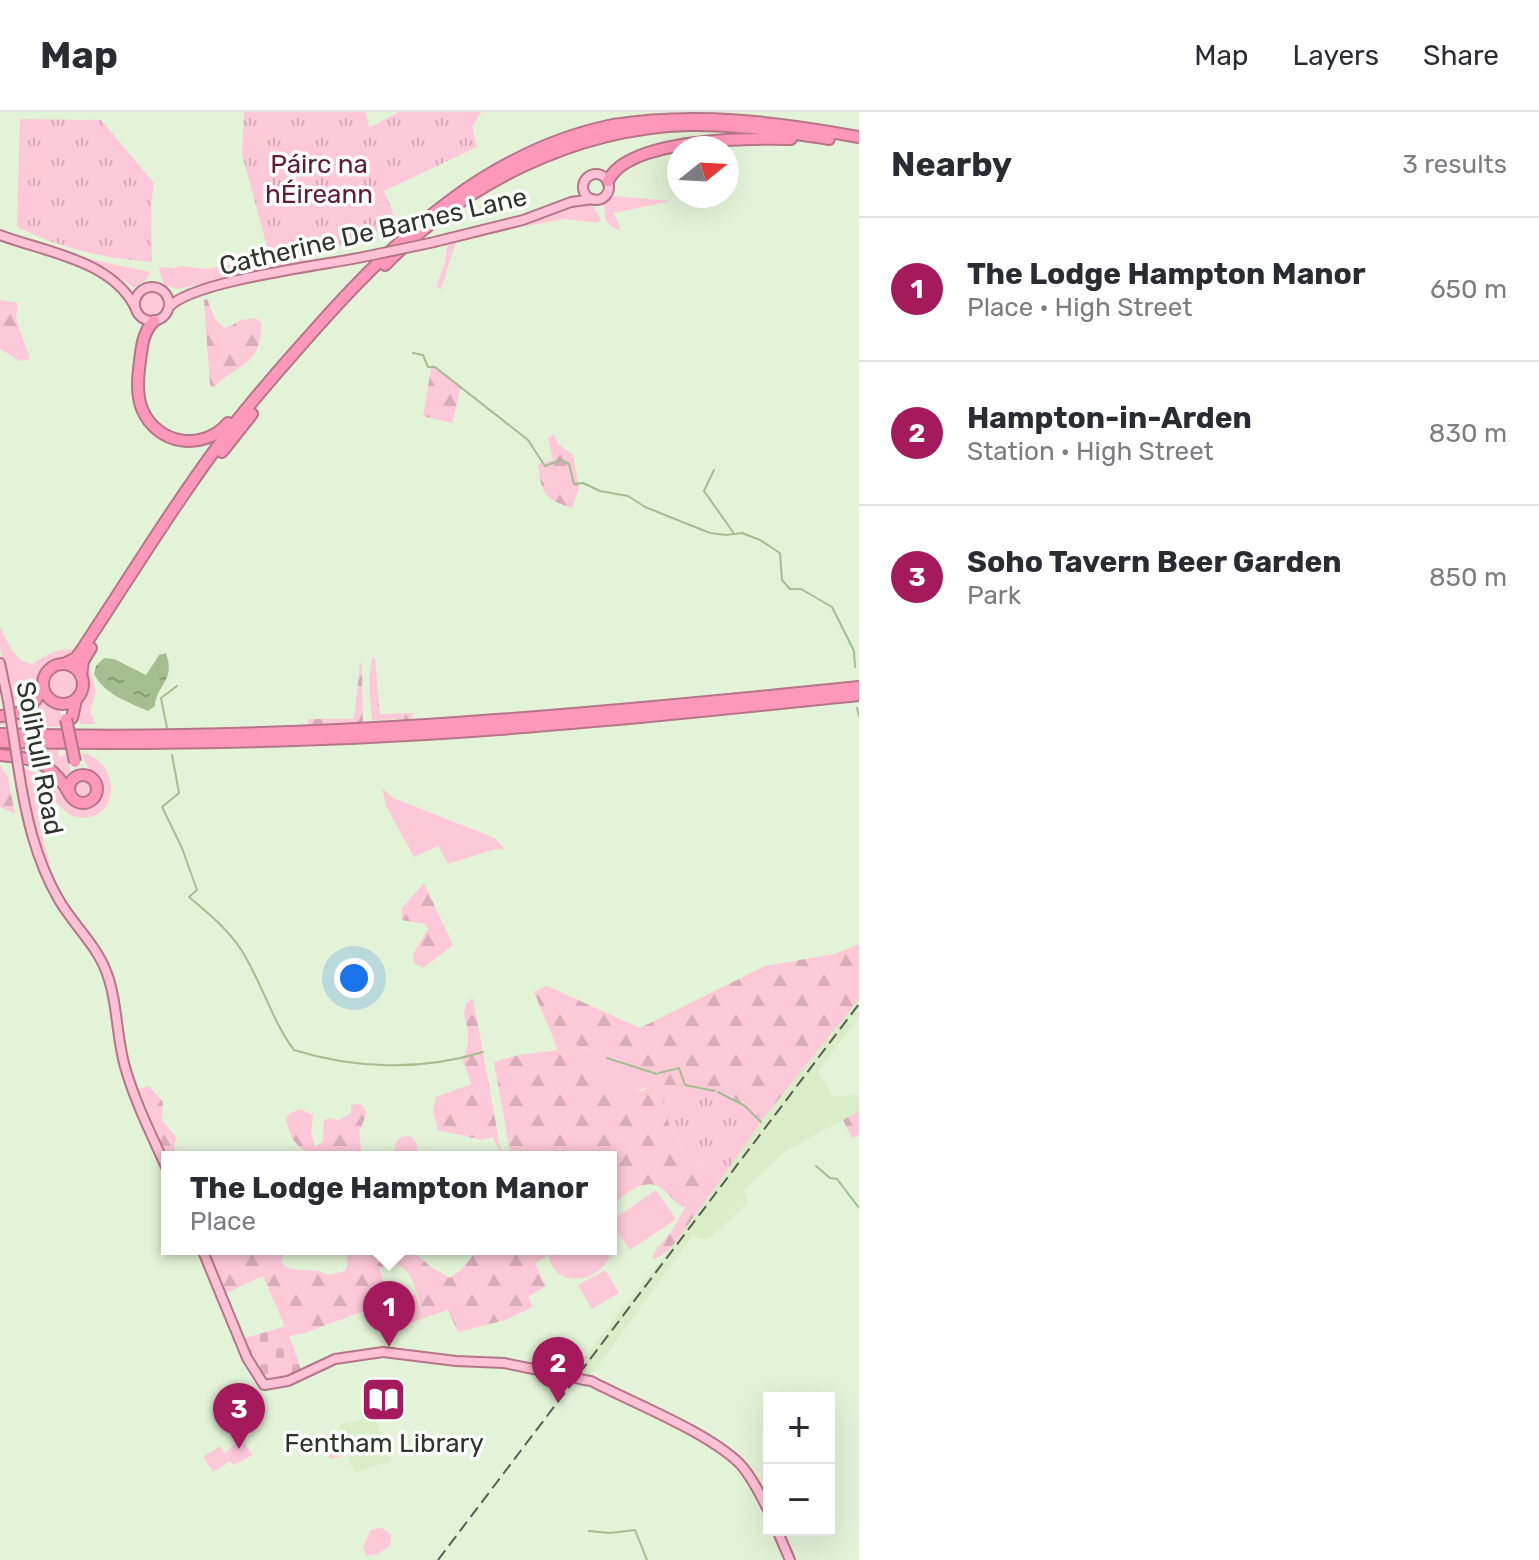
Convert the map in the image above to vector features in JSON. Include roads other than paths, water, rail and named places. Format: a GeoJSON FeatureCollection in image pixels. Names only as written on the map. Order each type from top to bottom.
{"type":"FeatureCollection","features":[{"type":"Feature","properties":{"kind":"highway"},"geometry":{"type":"LineString","coordinates":[[154,321],[142,344],[139,400],[152,425],[172,439],[192,442],[215,435],[417,224],[492,172],[547,146],[612,125],[697,116],[748,119],[859,137]]}},
{"type":"Feature","properties":{"kind":"highway"},"geometry":{"type":"LineString","coordinates":[[69,718],[82,690],[83,661],[213,464],[257,407],[353,298],[389,260],[449,209],[501,177],[545,156],[588,141],[635,131],[672,126],[719,126],[859,143]]}},
{"type":"Feature","properties":{"kind":"highway"},"geometry":{"type":"LineString","coordinates":[[608,181],[620,166],[690,143],[737,138],[845,141]]}},
{"type":"Feature","properties":{"kind":"highway"},"geometry":{"type":"LineString","coordinates":[[0,716],[26,711],[37,700],[49,669],[78,656],[214,452],[284,365]]}},
{"type":"Feature","properties":{"kind":"highway"},"geometry":{"type":"LineString","coordinates":[[64,664],[73,667],[81,676]]}},
{"type":"Feature","properties":{"kind":"highway"},"geometry":{"type":"LineString","coordinates":[[0,755],[32,759],[47,766],[79,803],[92,799],[97,787],[77,762],[69,718],[57,703],[47,697],[43,685]]}},
{"type":"Feature","properties":{"kind":"highway"},"geometry":{"type":"LineString","coordinates":[[0,734],[147,735],[388,728],[590,713],[859,687]]}},
{"type":"Feature","properties":{"kind":"highway"},"geometry":{"type":"LineString","coordinates":[[0,742],[204,743],[390,736],[592,721],[859,695]]}},
{"type":"Feature","properties":{"kind":"highway"},"geometry":{"type":"LineString","coordinates":[[57,703],[67,704],[76,700]]}},
{"type":"Feature","properties":{"kind":"highway"},"geometry":{"type":"LineString","coordinates":[[71,796],[69,788],[77,762]]}},
{"type":"Feature","properties":{"kind":"highway"},"geometry":{"type":"LineString","coordinates":[[72,781],[81,775],[90,777]]}},
{"type":"Feature","properties":{"kind":"main road"},"geometry":{"type":"LineString","coordinates":[[600,175],[608,181],[609,188],[606,195],[593,199],[584,187],[587,179],[600,175]]}},
{"type":"Feature","properties":{"kind":"main road","name":"Catherine De Barnes Lane"},"geometry":{"type":"LineString","coordinates":[[571,202],[584,187]]}},
{"type":"Feature","properties":{"kind":"main road","name":"Catherine De Barnes Lane"},"geometry":{"type":"LineString","coordinates":[[169,307],[182,296],[259,276],[430,243],[523,220],[571,202],[593,199]]}},
{"type":"Feature","properties":{"kind":"main road"},"geometry":{"type":"LineString","coordinates":[[0,235],[80,263],[124,289],[153,287],[164,292],[169,307],[165,315],[154,321],[142,318],[124,289]]}},
{"type":"Feature","properties":{"kind":"main road"},"geometry":{"type":"LineString","coordinates":[[135,307],[142,290]]}},
{"type":"Feature","properties":{"kind":"main road","name":"Catherine De Barnes Lane"},"geometry":{"type":"LineString","coordinates":[[164,292],[182,296]]}},
{"type":"Feature","properties":{"kind":"main road","name":"Solihull Road"},"geometry":{"type":"LineString","coordinates":[[0,663],[29,823],[40,859],[59,900],[105,970],[113,994],[124,1066],[161,1155]]}},
{"type":"Feature","properties":{"kind":"main road"},"geometry":{"type":"LineString","coordinates":[[204,1255],[251,1367],[261,1382],[269,1385],[291,1380],[328,1361],[383,1352],[504,1363],[568,1376],[588,1381],[694,1433],[736,1460],[763,1501]]}},
{"type":"Feature","properties":{"kind":"main road"},"geometry":{"type":"LineString","coordinates":[[780,1536],[790,1560]]}},
{"type":"Feature","properties":{"kind":"water"},"geometry":{"type":"Polygon","coordinates":[[[166,653],[167,677],[155,706],[148,711],[110,692],[94,674],[96,666],[104,658],[114,659],[146,675],[159,655],[166,653]]]}},
{"type":"Feature","properties":{"kind":"waterway"},"geometry":{"type":"LineString","coordinates":[[413,353],[423,355],[428,367],[435,367],[528,440],[545,466],[561,460],[569,464],[574,484],[583,483],[600,491],[628,496],[645,507],[710,533],[742,533],[780,553],[782,580],[790,589],[801,589],[832,607],[854,651],[855,667]]}},
{"type":"Feature","properties":{"kind":"waterway"},"geometry":{"type":"LineString","coordinates":[[714,470],[704,491],[733,532]]}},
{"type":"Feature","properties":{"kind":"waterway"},"geometry":{"type":"LineString","coordinates":[[167,728],[161,698],[177,686]]}},
{"type":"Feature","properties":{"kind":"waterway"},"geometry":{"type":"LineString","coordinates":[[857,708],[859,716]]}},
{"type":"Feature","properties":{"kind":"waterway"},"geometry":{"type":"LineString","coordinates":[[172,755],[179,793],[162,807],[182,848],[197,890],[189,897],[238,945],[294,1050],[340,1061],[388,1065],[436,1062],[483,1052]]}},
{"type":"Feature","properties":{"kind":"waterway"},"geometry":{"type":"LineString","coordinates":[[607,1058],[657,1074]]}},
{"type":"Feature","properties":{"kind":"waterway"},"geometry":{"type":"LineString","coordinates":[[659,1073],[679,1068],[685,1085],[715,1091]]}},
{"type":"Feature","properties":{"kind":"waterway"},"geometry":{"type":"LineString","coordinates":[[718,1092],[745,1106],[761,1122]]}},
{"type":"Feature","properties":{"kind":"waterway"},"geometry":{"type":"LineString","coordinates":[[816,1166],[830,1178],[837,1179],[859,1208]]}},
{"type":"Feature","properties":{"kind":"waterway"},"geometry":{"type":"LineString","coordinates":[[589,1531],[610,1533],[635,1530],[647,1560]]}},
{"type":"Feature","properties":{"kind":"railway"},"geometry":{"type":"LineString","coordinates":[[438,1560],[859,1004]]}},
{"type":"Feature","properties":{"kind":"place","name":"The Lodge Hampton Manor"},"geometry":{"type":"Point","coordinates":[389,1347]}},
{"type":"Feature","properties":{"kind":"place","name":"Fentham Library"},"geometry":{"type":"Point","coordinates":[384,1400]}},
{"type":"Feature","properties":{"kind":"place","name":"Hampton-in-Arden"},"geometry":{"type":"Point","coordinates":[558,1403]}},
{"type":"Feature","properties":{"kind":"place","name":"Soho Tavern Beer Garden"},"geometry":{"type":"Point","coordinates":[239,1449]}},
{"type":"Feature","properties":{"kind":"park label","name":"Páirc na hÉireann"},"geometry":{"type":"Point","coordinates":[319,179]}}]}
